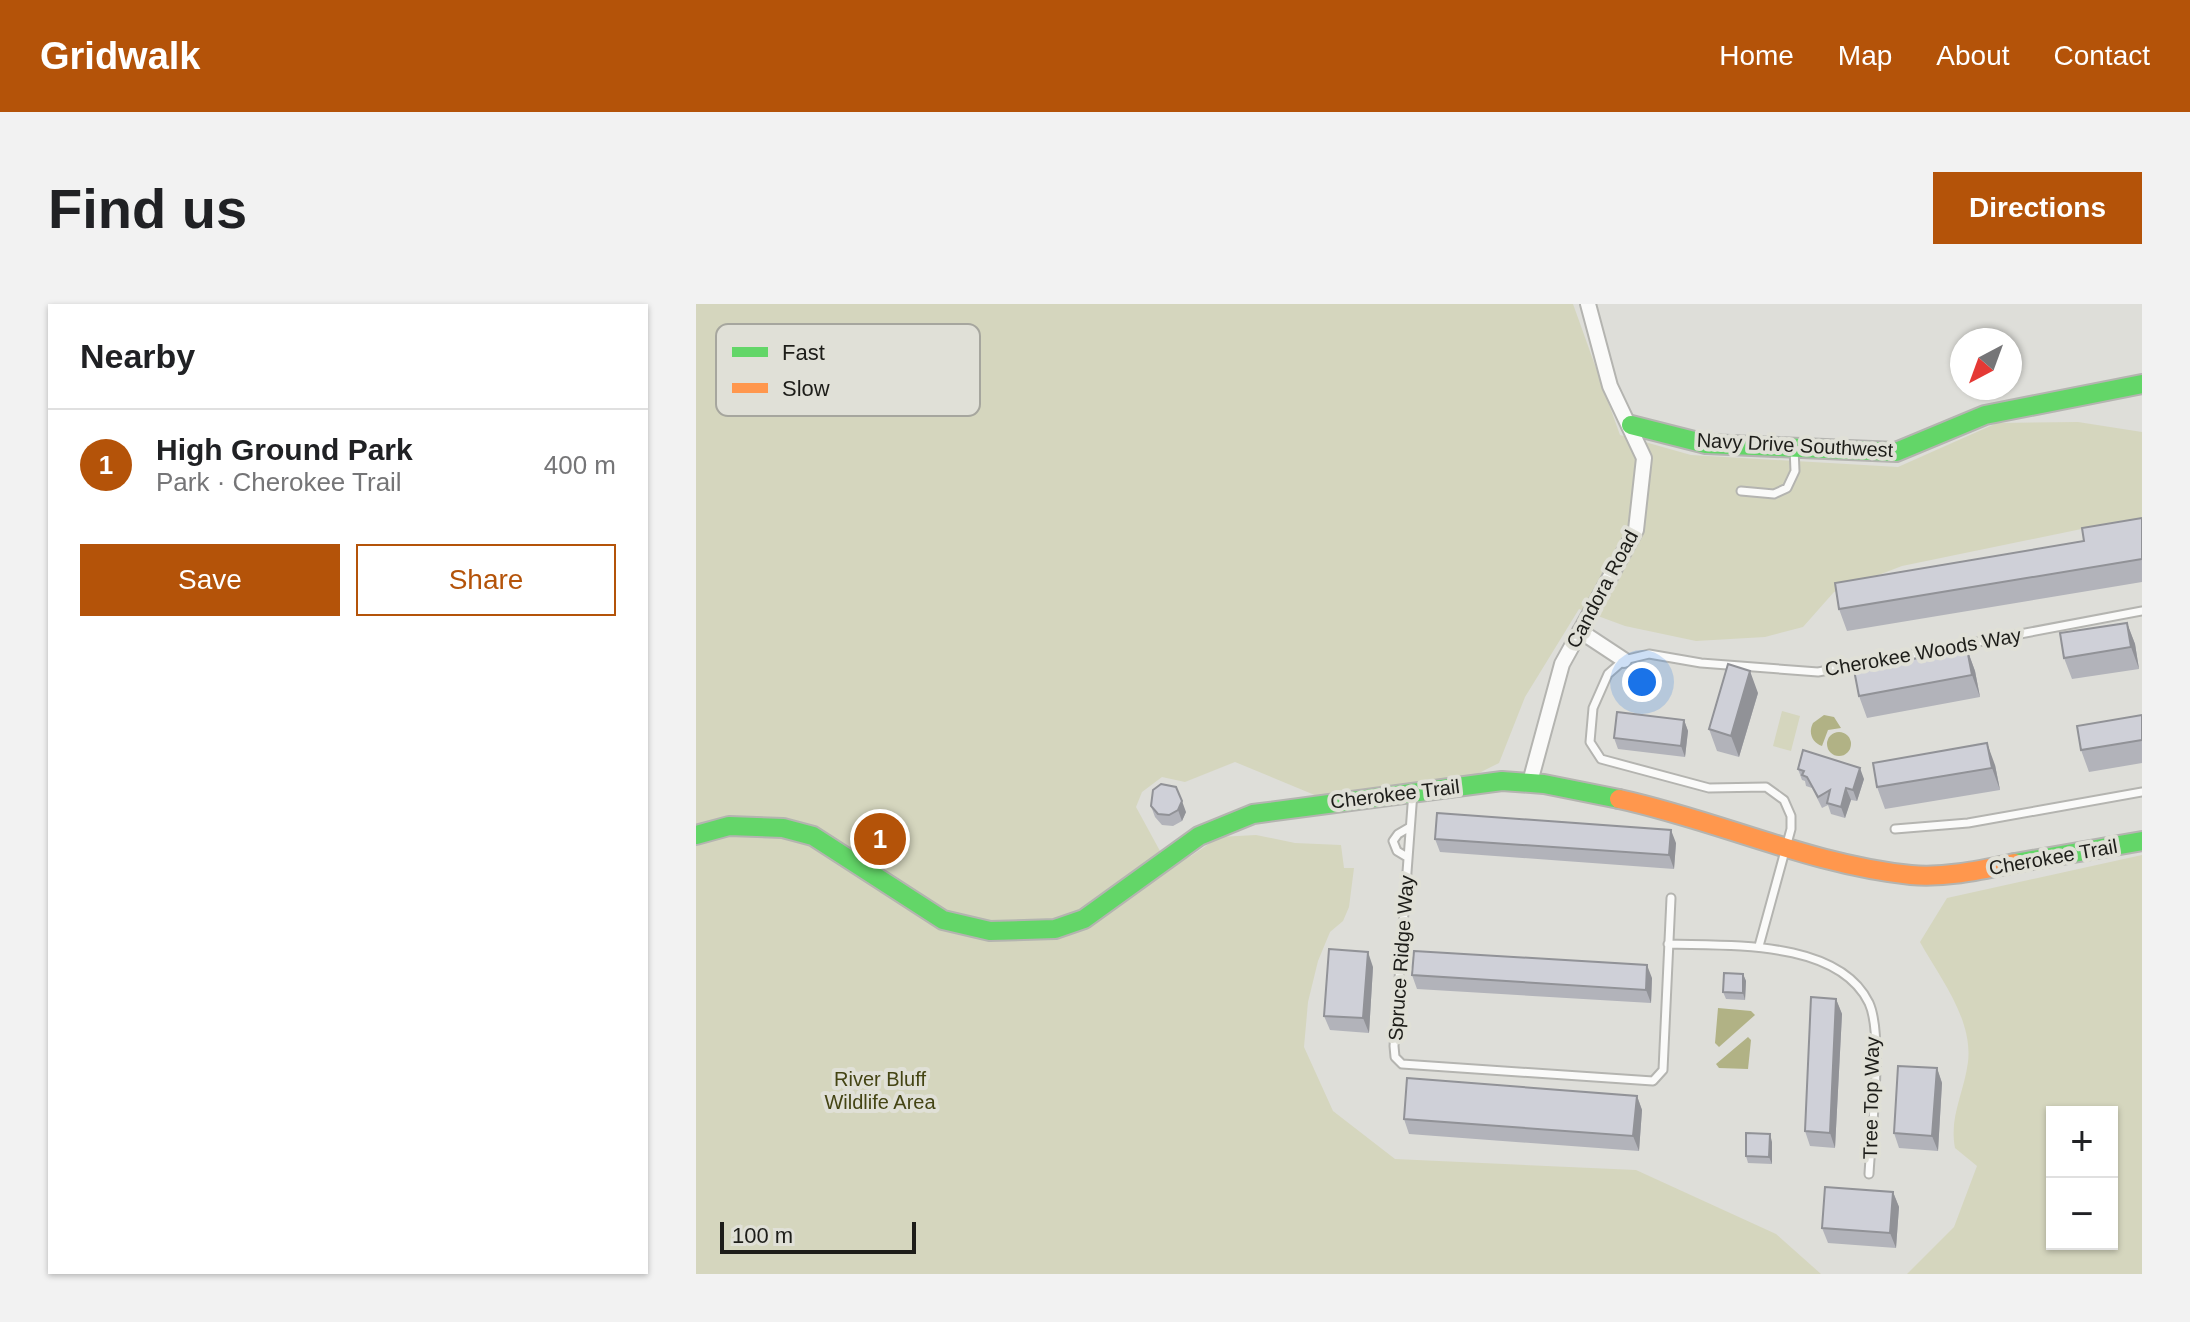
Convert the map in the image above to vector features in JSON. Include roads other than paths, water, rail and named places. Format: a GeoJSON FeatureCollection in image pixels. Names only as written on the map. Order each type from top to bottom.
{"type":"FeatureCollection","features":[{"type":"Feature","properties":{"kind":"street","name":"Candora Road"},"geometry":{"type":"LineString","coordinates":[[1530,782],[1562,664],[1636,530],[1644,458],[1610,386],[1588,304]]}},
{"type":"Feature","properties":{"kind":"street","name":"Navy Drive Southwest"},"geometry":{"type":"LineString","coordinates":[[1631,425],[1706,444],[1794,445],[1896,452],[1985,415],[2142,384]]}},
{"type":"Feature","properties":{"kind":"street"},"geometry":{"type":"LineString","coordinates":[[1580,631],[1624,660]]}},
{"type":"Feature","properties":{"kind":"street","name":"Cherokee Trail"},"geometry":{"type":"LineString","coordinates":[[696,835],[729,826],[783,828],[813,836],[943,920],[982,930],[1055,929],[1084,919],[1199,836],[1228,822],[1268,812],[1413,790],[1502,781],[1530,782],[1665,809],[1858,867],[1934,876],[2142,841]]}},
{"type":"Feature","properties":{"kind":"lane"},"geometry":{"type":"LineString","coordinates":[[1741,491],[1774,494],[1787,488],[1795,471],[1794,445]]}},
{"type":"Feature","properties":{"kind":"lane","name":"Cherokee Woods Way"},"geometry":{"type":"LineString","coordinates":[[1624,660],[1649,654],[1701,663],[1818,672],[2142,611]]}},
{"type":"Feature","properties":{"kind":"lane"},"geometry":{"type":"LineString","coordinates":[[1624,660],[1608,674],[1593,708],[1590,742],[1601,759],[1709,788],[1766,787],[1784,800],[1791,816],[1787,845],[1759,946]]}},
{"type":"Feature","properties":{"kind":"lane","name":"Spruce Ridge Way"},"geometry":{"type":"LineString","coordinates":[[1413,790],[1394,1046],[1395,1057],[1402,1064],[1653,1081],[1663,1070],[1668,944]]}},
{"type":"Feature","properties":{"kind":"lane"},"geometry":{"type":"LineString","coordinates":[[1895,829],[1968,823],[2142,792]]}},
{"type":"Feature","properties":{"kind":"lane"},"geometry":{"type":"LineString","coordinates":[[1407,857],[1397,851],[1393,841],[1410,827]]}},
{"type":"Feature","properties":{"kind":"lane"},"geometry":{"type":"LineString","coordinates":[[1668,944],[1671,898]]}},
{"type":"Feature","properties":{"kind":"lane","name":"Tree Top Way"},"geometry":{"type":"LineString","coordinates":[[1668,944],[1759,946],[1813,959],[1843,972],[1869,1004],[1875,1045],[1869,1174]]}},
{"type":"Feature","properties":{"kind":"place","name":"High Ground Park"},"geometry":{"type":"Point","coordinates":[880,839]}},
{"type":"Feature","properties":{"kind":"park label","name":"River Bluff Wildlife Area"},"geometry":{"type":"Point","coordinates":[880,1090]}}]}
